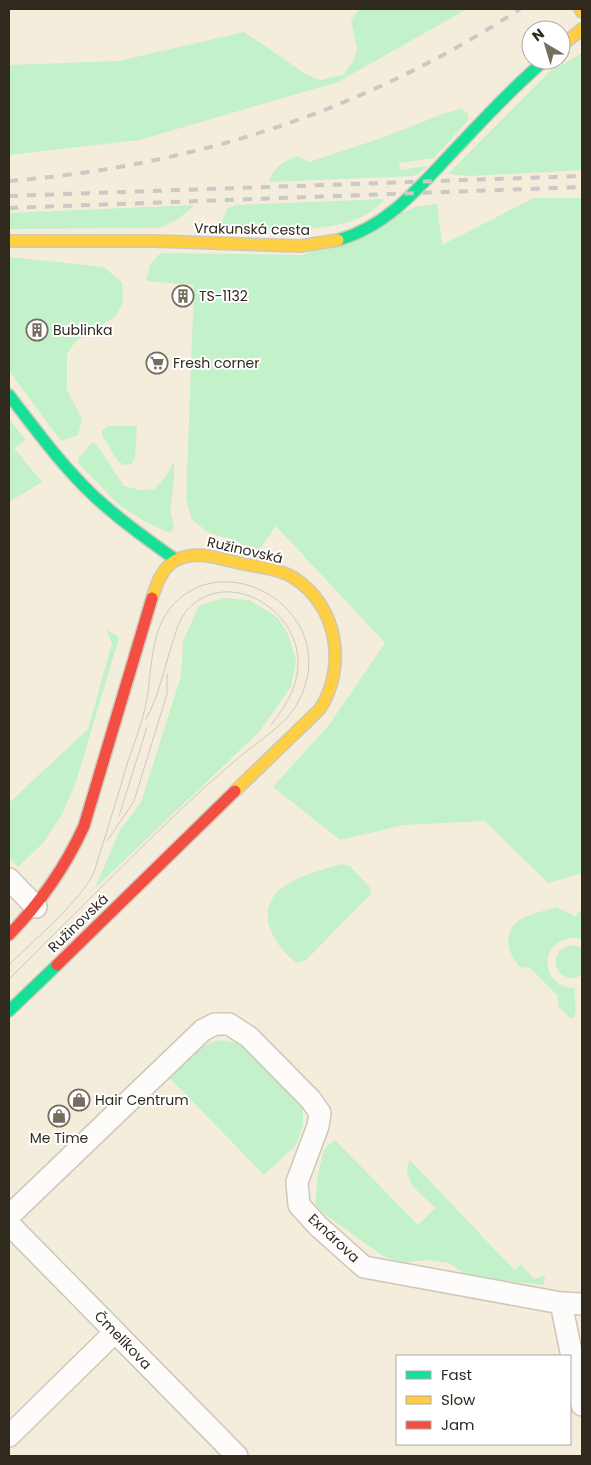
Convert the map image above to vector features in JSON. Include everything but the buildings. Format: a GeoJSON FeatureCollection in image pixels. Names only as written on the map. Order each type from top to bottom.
{"type":"FeatureCollection","features":[{"type":"Feature","properties":{"kind":"main road"},"geometry":{"type":"LineString","coordinates":[[571,38],[582,29]]}},
{"type":"Feature","properties":{"kind":"main road","name":"Vrakunská cesta"},"geometry":{"type":"LineString","coordinates":[[9,241],[154,241],[300,246],[348,238],[370,228],[413,194],[517,84],[533,70]]}},
{"type":"Feature","properties":{"kind":"main road"},"geometry":{"type":"LineString","coordinates":[[9,395],[55,455],[96,498],[176,560],[164,570],[157,582],[84,826],[73,853],[50,890],[9,935]]}},
{"type":"Feature","properties":{"kind":"main road","name":"Ružinovská"},"geometry":{"type":"LineString","coordinates":[[9,1011],[313,716],[330,693],[336,666],[331,629],[321,606],[308,588],[291,576],[206,554],[193,554],[176,560]]}},
{"type":"Feature","properties":{"kind":"street"},"geometry":{"type":"LineString","coordinates":[[9,879],[36,907]]}},
{"type":"Feature","properties":{"kind":"street","name":"Exnárova"},"geometry":{"type":"LineString","coordinates":[[9,1216],[203,1030],[215,1024],[229,1024],[249,1037],[311,1100],[320,1114],[318,1126],[297,1182],[300,1205],[318,1226],[364,1267],[561,1303]]}},
{"type":"Feature","properties":{"kind":"street","name":"Čmelíkova"},"geometry":{"type":"LineString","coordinates":[[9,1224],[237,1456]]}},
{"type":"Feature","properties":{"kind":"street"},"geometry":{"type":"LineString","coordinates":[[582,1304],[561,1303],[582,1405]]}},
{"type":"Feature","properties":{"kind":"street"},"geometry":{"type":"LineString","coordinates":[[9,1436],[115,1332]]}},
{"type":"Feature","properties":{"kind":"green space"},"geometry":{"type":"Polygon","coordinates":[[[360,9],[467,9],[338,82],[139,140],[9,155],[9,65],[119,61],[244,32],[307,75],[320,80],[343,75],[353,62],[357,50],[351,20],[360,9]]]}},
{"type":"Feature","properties":{"kind":"green space"},"geometry":{"type":"Polygon","coordinates":[[[582,53],[582,170],[469,176],[448,174],[550,71],[571,70],[571,60],[582,53]]]}},
{"type":"Feature","properties":{"kind":"green space"},"geometry":{"type":"Polygon","coordinates":[[[461,109],[468,114],[468,120],[434,158],[399,163],[400,170],[428,166],[415,176],[269,182],[277,168],[284,162],[298,156],[309,162],[461,109]]]}},
{"type":"Feature","properties":{"kind":"green space"},"geometry":{"type":"Polygon","coordinates":[[[534,198],[582,198],[582,873],[548,883],[485,821],[404,825],[340,840],[273,787],[329,725],[385,643],[276,526],[259,550],[208,532],[192,520],[186,499],[194,285],[146,281],[150,264],[161,253],[303,255],[415,207],[437,204],[442,245],[534,198]]]}},
{"type":"Feature","properties":{"kind":"green space"},"geometry":{"type":"Polygon","coordinates":[[[385,199],[367,214],[352,221],[334,225],[294,230],[218,228],[228,208],[237,205],[385,199]]]}},
{"type":"Feature","properties":{"kind":"green space"},"geometry":{"type":"Polygon","coordinates":[[[195,205],[178,219],[160,228],[9,229],[9,213],[195,205]]]}},
{"type":"Feature","properties":{"kind":"green space"},"geometry":{"type":"Polygon","coordinates":[[[9,257],[104,267],[122,283],[123,302],[116,316],[75,342],[67,354],[67,390],[82,419],[78,435],[61,441],[9,371],[9,257]]]}},
{"type":"Feature","properties":{"kind":"green space"},"geometry":{"type":"Polygon","coordinates":[[[9,419],[26,440],[14,448],[42,482],[9,502],[9,419]]]}},
{"type":"Feature","properties":{"kind":"green space"},"geometry":{"type":"Polygon","coordinates":[[[108,426],[137,426],[135,459],[131,464],[124,465],[118,461],[102,435],[102,431],[108,426]]]}},
{"type":"Feature","properties":{"kind":"green space"},"geometry":{"type":"Polygon","coordinates":[[[93,442],[97,445],[124,486],[140,490],[155,489],[166,476],[174,461],[174,483],[170,509],[174,528],[170,533],[146,522],[119,505],[78,463],[79,457],[93,442]]]}},
{"type":"Feature","properties":{"kind":"green space"},"geometry":{"type":"Polygon","coordinates":[[[223,598],[249,600],[277,617],[288,634],[296,660],[291,687],[259,732],[95,888],[120,830],[141,802],[181,676],[183,641],[199,606],[223,598]]]}},
{"type":"Feature","properties":{"kind":"green space"},"geometry":{"type":"Polygon","coordinates":[[[106,630],[119,638],[76,782],[62,814],[44,842],[18,867],[9,858],[9,803],[88,729],[112,643],[106,630]]]}},
{"type":"Feature","properties":{"kind":"green space"},"geometry":{"type":"Polygon","coordinates":[[[341,864],[350,866],[369,886],[371,894],[306,960],[297,963],[282,949],[271,931],[268,915],[270,903],[278,892],[288,884],[301,877],[341,864]]]}},
{"type":"Feature","properties":{"kind":"green space"},"geometry":{"type":"Polygon","coordinates":[[[557,907],[576,917],[579,911],[582,912],[582,939],[568,938],[558,943],[551,950],[548,960],[549,970],[553,979],[562,985],[575,988],[575,1014],[574,1017],[570,1018],[558,1006],[558,996],[530,968],[520,967],[512,956],[508,943],[510,931],[520,920],[557,907]]]}},
{"type":"Feature","properties":{"kind":"green space"},"geometry":{"type":"Polygon","coordinates":[[[571,945],[582,948],[582,975],[573,978],[566,977],[561,973],[557,968],[556,961],[562,949],[571,945]]]}},
{"type":"Feature","properties":{"kind":"green space"},"geometry":{"type":"Polygon","coordinates":[[[219,1040],[243,1044],[293,1092],[303,1109],[303,1125],[296,1145],[264,1175],[167,1075],[195,1049],[219,1040]]]}},
{"type":"Feature","properties":{"kind":"green space"},"geometry":{"type":"Polygon","coordinates":[[[335,1140],[418,1225],[436,1208],[419,1193],[410,1181],[407,1167],[410,1160],[515,1271],[521,1264],[534,1279],[546,1275],[543,1285],[468,1276],[449,1263],[426,1260],[402,1263],[383,1256],[323,1213],[315,1204],[318,1175],[324,1149],[335,1140]]]}},
{"type":"Feature","properties":{"kind":"tram line"},"geometry":{"type":"LineString","coordinates":[[9,965],[76,899],[93,875],[142,721],[154,645],[157,633],[168,611],[191,590],[218,582],[246,585],[272,596],[293,616],[306,641],[308,671],[293,711],[276,728],[206,786],[9,979]]}},
{"type":"Feature","properties":{"kind":"tram line"},"geometry":{"type":"LineString","coordinates":[[146,719],[158,692],[182,617],[188,609],[204,597],[222,592],[241,593],[258,600],[274,611],[287,626],[295,643],[298,663],[296,680],[286,704],[271,725]]}},
{"type":"Feature","properties":{"kind":"tram line"},"geometry":{"type":"LineString","coordinates":[[107,841],[134,801],[167,694],[167,674]]}},
{"type":"Feature","properties":{"kind":"tram line"},"geometry":{"type":"LineString","coordinates":[[119,816],[147,727]]}},
{"type":"Feature","properties":{"kind":"railway"},"geometry":{"type":"LineString","coordinates":[[9,181],[78,173],[145,162],[211,147],[275,128],[339,104],[400,77],[461,45],[520,9]]}},
{"type":"Feature","properties":{"kind":"railway"},"geometry":{"type":"LineString","coordinates":[[9,196],[582,176]]}},
{"type":"Feature","properties":{"kind":"railway"},"geometry":{"type":"LineString","coordinates":[[9,208],[582,187]]}},
{"type":"Feature","properties":{"kind":"traffic: fast"},"geometry":{"type":"LineString","coordinates":[[338,240],[375,224],[407,199],[503,99],[534,70]]}},
{"type":"Feature","properties":{"kind":"traffic: fast"},"geometry":{"type":"LineString","coordinates":[[9,395],[50,448],[83,485],[124,522],[176,560]]}},
{"type":"Feature","properties":{"kind":"traffic: fast"},"geometry":{"type":"LineString","coordinates":[[9,1011],[57,965]]}},
{"type":"Feature","properties":{"kind":"traffic: slow"},"geometry":{"type":"LineString","coordinates":[[571,38],[582,29]]}},
{"type":"Feature","properties":{"kind":"traffic: slow"},"geometry":{"type":"LineString","coordinates":[[9,241],[154,241],[300,246],[338,240]]}},
{"type":"Feature","properties":{"kind":"traffic: slow"},"geometry":{"type":"LineString","coordinates":[[152,598],[161,576],[171,563],[184,557],[208,556],[267,568],[294,578],[309,590],[320,604],[329,621],[334,638],[334,675],[320,709],[235,791]]}},
{"type":"Feature","properties":{"kind":"traffic: jam"},"geometry":{"type":"LineString","coordinates":[[9,935],[32,910],[51,884],[69,856],[84,826],[152,598]]}},
{"type":"Feature","properties":{"kind":"traffic: jam"},"geometry":{"type":"LineString","coordinates":[[57,965],[235,791]]}},
{"type":"Feature","properties":{"kind":"place","name":"TS-1132"},"geometry":{"type":"Point","coordinates":[183,296]}},
{"type":"Feature","properties":{"kind":"place","name":"Bublinka"},"geometry":{"type":"Point","coordinates":[37,330]}},
{"type":"Feature","properties":{"kind":"place","name":"Fresh corner"},"geometry":{"type":"Point","coordinates":[157,363]}},
{"type":"Feature","properties":{"kind":"place","name":"Hair Centrum"},"geometry":{"type":"Point","coordinates":[79,1100]}},
{"type":"Feature","properties":{"kind":"place","name":"Me Time"},"geometry":{"type":"Point","coordinates":[59,1116]}}]}
